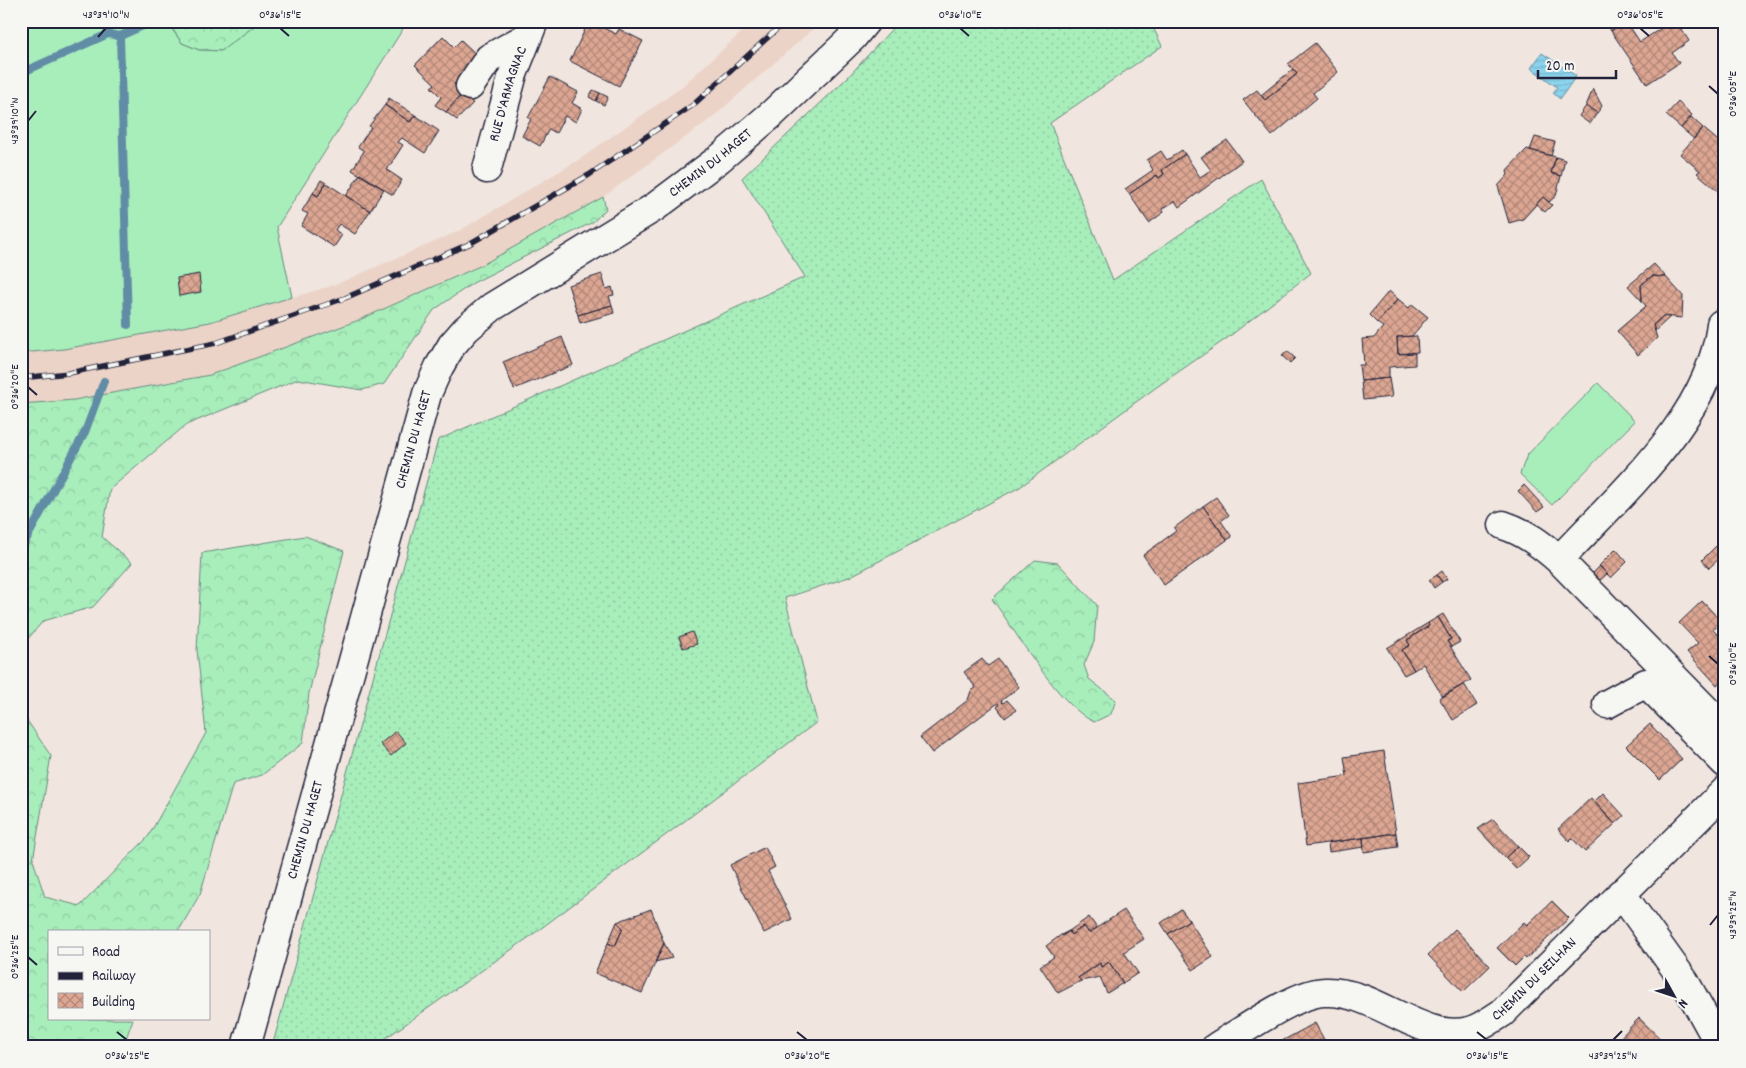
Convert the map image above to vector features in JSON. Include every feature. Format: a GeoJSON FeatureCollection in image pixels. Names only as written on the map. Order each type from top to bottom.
{"type":"FeatureCollection","features":[{"type":"Feature","properties":{"kind":"street","name":"CHEMIN DU HAGET"},"geometry":{"type":"LineString","coordinates":[[246,1047],[427,394],[439,367],[466,329],[492,306],[655,207],[718,159],[773,113],[853,36],[866,21]]}},
{"type":"Feature","properties":{"kind":"street"},"geometry":{"type":"LineString","coordinates":[[470,86],[489,58],[531,29]]}},
{"type":"Feature","properties":{"kind":"street","name":"RUE D'ARMAGNAC"},"geometry":{"type":"LineString","coordinates":[[487,169],[513,74],[531,29]]}},
{"type":"Feature","properties":{"kind":"street"},"geometry":{"type":"LineString","coordinates":[[1559,560],[1651,461],[1677,428],[1698,396],[1718,347],[1721,324]]}},
{"type":"Feature","properties":{"kind":"street"},"geometry":{"type":"LineString","coordinates":[[1503,525],[1517,529],[1540,544],[1559,560],[1725,729]]}},
{"type":"Feature","properties":{"kind":"street"},"geometry":{"type":"LineString","coordinates":[[1607,704],[1646,684],[1725,763]]}},
{"type":"Feature","properties":{"kind":"street","name":"CHEMIN DU SEILHAN"},"geometry":{"type":"LineString","coordinates":[[1216,1047],[1298,998],[1323,992],[1350,994],[1430,1029],[1457,1033],[1478,1028],[1502,1013],[1725,791]]}},
{"type":"Feature","properties":{"kind":"street"},"geometry":{"type":"LineString","coordinates":[[1622,893],[1685,982],[1721,1047]]}},
{"type":"Feature","properties":{"kind":"shaded area"},"geometry":{"type":"Polygon","coordinates":[[[754,21],[822,21],[712,118],[603,197],[482,265],[359,320],[210,375],[74,400],[21,404],[21,353],[64,349],[210,322],[337,284],[459,231],[580,159],[679,89],[754,21]]]}},
{"type":"Feature","properties":{"kind":"green space"},"geometry":{"type":"Polygon","coordinates":[[[21,21],[166,21],[182,43],[199,50],[221,51],[253,27],[255,21],[408,21],[277,227],[292,297],[210,322],[64,349],[21,353],[21,21]]]}},
{"type":"Feature","properties":{"kind":"green space"},"geometry":{"type":"Polygon","coordinates":[[[167,21],[255,21],[253,27],[222,51],[199,50],[182,43],[167,21]]]}},
{"type":"Feature","properties":{"kind":"green space"},"geometry":{"type":"Polygon","coordinates":[[[899,21],[1150,21],[1162,46],[1050,123],[1113,280],[1261,179],[1311,273],[1226,339],[1158,386],[1020,487],[849,577],[785,598],[817,722],[528,938],[373,1047],[272,1047],[438,440],[805,277],[742,178],[849,76],[899,21]]]}},
{"type":"Feature","properties":{"kind":"green space"},"geometry":{"type":"Polygon","coordinates":[[[603,197],[606,209],[593,222],[473,283],[434,310],[384,384],[362,390],[298,379],[186,425],[110,489],[102,537],[132,563],[93,607],[43,621],[21,647],[21,404],[74,400],[210,375],[359,320],[482,265],[603,197]]]}},
{"type":"Feature","properties":{"kind":"green space"},"geometry":{"type":"Polygon","coordinates":[[[1598,383],[1635,421],[1552,505],[1520,474],[1527,455],[1598,383]]]}},
{"type":"Feature","properties":{"kind":"green space"},"geometry":{"type":"Polygon","coordinates":[[[305,536],[344,551],[309,693],[303,743],[262,775],[233,784],[200,894],[179,930],[48,930],[48,1020],[133,1020],[123,1047],[21,1047],[21,705],[26,719],[51,756],[33,860],[45,897],[80,906],[148,837],[206,733],[197,650],[202,553],[305,536]]]}},
{"type":"Feature","properties":{"kind":"green space"},"geometry":{"type":"Polygon","coordinates":[[[1035,560],[1058,563],[1097,605],[1094,642],[1084,665],[1089,679],[1116,700],[1111,714],[1094,722],[1080,713],[1052,685],[992,599],[1035,560]]]}},
{"type":"Feature","properties":{"kind":"water"},"geometry":{"type":"Polygon","coordinates":[[[1542,53],[1576,76],[1560,99],[1553,93],[1557,87],[1531,68],[1542,53]]]}},
{"type":"Feature","properties":{"kind":"building"},"geometry":{"type":"Polygon","coordinates":[[[589,21],[616,34],[619,29],[643,41],[619,86],[570,61],[589,21]]]}},
{"type":"Feature","properties":{"kind":"building"},"geometry":{"type":"Polygon","coordinates":[[[1605,21],[1626,21],[1611,31],[1605,21]]]}},
{"type":"Feature","properties":{"kind":"building"},"geometry":{"type":"Polygon","coordinates":[[[1626,21],[1640,42],[1663,27],[1661,24],[1666,21],[1676,21],[1689,41],[1672,53],[1679,63],[1647,84],[1611,31],[1626,21]]]}},
{"type":"Feature","properties":{"kind":"building"},"geometry":{"type":"Polygon","coordinates":[[[443,36],[454,47],[461,40],[479,57],[454,84],[463,93],[446,112],[435,105],[441,97],[431,87],[435,84],[415,65],[443,36]]]}},
{"type":"Feature","properties":{"kind":"building"},"geometry":{"type":"Polygon","coordinates":[[[1315,43],[1338,72],[1313,93],[1317,98],[1272,136],[1243,100],[1257,90],[1265,100],[1297,74],[1288,64],[1315,43]]]}},
{"type":"Feature","properties":{"kind":"building"},"geometry":{"type":"Polygon","coordinates":[[[1293,69],[1297,74],[1265,100],[1261,95],[1293,69]]]}},
{"type":"Feature","properties":{"kind":"building"},"geometry":{"type":"Polygon","coordinates":[[[550,77],[578,92],[572,103],[582,109],[576,122],[565,116],[556,133],[549,129],[540,146],[522,136],[531,119],[528,118],[550,77]]]}},
{"type":"Feature","properties":{"kind":"building"},"geometry":{"type":"Polygon","coordinates":[[[1593,89],[1602,106],[1597,113],[1586,106],[1593,89]]]}},
{"type":"Feature","properties":{"kind":"building"},"geometry":{"type":"Polygon","coordinates":[[[593,90],[600,93],[596,101],[589,97],[593,90]]]}},
{"type":"Feature","properties":{"kind":"building"},"geometry":{"type":"Polygon","coordinates":[[[463,93],[473,103],[457,120],[446,112],[463,93]]]}},
{"type":"Feature","properties":{"kind":"building"},"geometry":{"type":"Polygon","coordinates":[[[600,93],[608,97],[604,105],[596,101],[600,93]]]}},
{"type":"Feature","properties":{"kind":"building"},"geometry":{"type":"Polygon","coordinates":[[[389,98],[415,115],[410,122],[385,105],[389,98]]]}},
{"type":"Feature","properties":{"kind":"building"},"geometry":{"type":"Polygon","coordinates":[[[1678,102],[1692,115],[1681,128],[1666,115],[1678,102]]]}},
{"type":"Feature","properties":{"kind":"building"},"geometry":{"type":"Polygon","coordinates":[[[385,105],[410,122],[415,115],[439,131],[425,153],[402,138],[398,142],[403,145],[387,170],[402,180],[393,195],[352,170],[364,151],[358,147],[371,127],[369,126],[385,105]]]}},
{"type":"Feature","properties":{"kind":"building"},"geometry":{"type":"Polygon","coordinates":[[[1586,106],[1597,113],[1590,124],[1579,116],[1586,106]]]}},
{"type":"Feature","properties":{"kind":"building"},"geometry":{"type":"Polygon","coordinates":[[[1691,117],[1703,128],[1694,139],[1681,128],[1691,117]]]}},
{"type":"Feature","properties":{"kind":"building"},"geometry":{"type":"Polygon","coordinates":[[[1703,128],[1723,145],[1719,150],[1725,155],[1725,197],[1697,173],[1700,171],[1680,154],[1703,128]]]}},
{"type":"Feature","properties":{"kind":"building"},"geometry":{"type":"Polygon","coordinates":[[[1535,137],[1555,142],[1551,156],[1530,150],[1535,137]]]}},
{"type":"Feature","properties":{"kind":"building"},"geometry":{"type":"Polygon","coordinates":[[[1227,140],[1242,161],[1179,207],[1175,201],[1162,209],[1164,212],[1149,223],[1129,194],[1157,175],[1159,178],[1164,174],[1162,170],[1185,154],[1200,177],[1211,170],[1201,157],[1227,140]]]}},
{"type":"Feature","properties":{"kind":"building"},"geometry":{"type":"Polygon","coordinates":[[[1527,149],[1556,157],[1551,173],[1561,176],[1556,196],[1549,202],[1543,197],[1523,219],[1509,223],[1498,186],[1508,175],[1507,170],[1527,149]]]}},
{"type":"Feature","properties":{"kind":"building"},"geometry":{"type":"Polygon","coordinates":[[[1182,150],[1185,154],[1162,170],[1164,174],[1159,178],[1157,175],[1129,194],[1125,189],[1153,170],[1147,160],[1161,151],[1167,160],[1182,150]]]}},
{"type":"Feature","properties":{"kind":"building"},"geometry":{"type":"Polygon","coordinates":[[[1556,157],[1565,160],[1561,176],[1551,173],[1556,157]]]}},
{"type":"Feature","properties":{"kind":"building"},"geometry":{"type":"Polygon","coordinates":[[[360,174],[384,189],[370,211],[346,196],[360,174]]]}},
{"type":"Feature","properties":{"kind":"building"},"geometry":{"type":"Polygon","coordinates":[[[321,180],[326,183],[318,196],[313,193],[321,180]]]}},
{"type":"Feature","properties":{"kind":"building"},"geometry":{"type":"Polygon","coordinates":[[[326,183],[370,211],[355,234],[339,224],[335,230],[342,235],[334,247],[301,226],[308,214],[302,211],[313,193],[318,196],[326,183]]]}},
{"type":"Feature","properties":{"kind":"building"},"geometry":{"type":"Polygon","coordinates":[[[1543,197],[1552,205],[1545,212],[1536,204],[1543,197]]]}},
{"type":"Feature","properties":{"kind":"building"},"geometry":{"type":"Polygon","coordinates":[[[1654,264],[1666,277],[1652,276],[1641,285],[1642,301],[1628,286],[1654,264]]]}},
{"type":"Feature","properties":{"kind":"building"},"geometry":{"type":"Polygon","coordinates":[[[199,274],[201,292],[179,296],[177,278],[199,274]]]}},
{"type":"Feature","properties":{"kind":"building"},"geometry":{"type":"Polygon","coordinates":[[[602,274],[606,289],[612,287],[614,295],[609,296],[612,305],[578,315],[568,285],[602,274]]]}},
{"type":"Feature","properties":{"kind":"building"},"geometry":{"type":"Polygon","coordinates":[[[1652,276],[1666,277],[1683,296],[1682,318],[1663,316],[1653,325],[1657,338],[1638,355],[1617,331],[1646,306],[1642,301],[1641,285],[1652,276]]]}},
{"type":"Feature","properties":{"kind":"building"},"geometry":{"type":"Polygon","coordinates":[[[1389,291],[1398,299],[1377,323],[1369,315],[1389,291]]]}},
{"type":"Feature","properties":{"kind":"building"},"geometry":{"type":"Polygon","coordinates":[[[1398,299],[1409,308],[1412,304],[1428,317],[1412,336],[1397,337],[1398,354],[1415,353],[1415,365],[1389,367],[1389,378],[1361,381],[1359,365],[1364,365],[1362,339],[1374,338],[1383,327],[1377,323],[1398,299]]]}},
{"type":"Feature","properties":{"kind":"building"},"geometry":{"type":"Polygon","coordinates":[[[612,305],[614,313],[580,323],[578,315],[612,305]]]}},
{"type":"Feature","properties":{"kind":"building"},"geometry":{"type":"Polygon","coordinates":[[[1663,316],[1670,317],[1655,331],[1653,325],[1663,316]]]}},
{"type":"Feature","properties":{"kind":"building"},"geometry":{"type":"Polygon","coordinates":[[[1417,336],[1418,352],[1398,354],[1397,337],[1417,336]]]}},
{"type":"Feature","properties":{"kind":"building"},"geometry":{"type":"Polygon","coordinates":[[[562,337],[573,365],[514,389],[503,362],[562,337]]]}},
{"type":"Feature","properties":{"kind":"building"},"geometry":{"type":"Polygon","coordinates":[[[1287,351],[1295,358],[1290,363],[1282,356],[1287,351]]]}},
{"type":"Feature","properties":{"kind":"building"},"geometry":{"type":"Polygon","coordinates":[[[1389,378],[1392,397],[1363,400],[1361,381],[1389,378]]]}},
{"type":"Feature","properties":{"kind":"building"},"geometry":{"type":"Polygon","coordinates":[[[1524,485],[1544,507],[1537,512],[1518,491],[1524,485]]]}},
{"type":"Feature","properties":{"kind":"building"},"geometry":{"type":"Polygon","coordinates":[[[1216,497],[1229,515],[1221,521],[1232,537],[1227,540],[1203,506],[1216,497]]]}},
{"type":"Feature","properties":{"kind":"building"},"geometry":{"type":"Polygon","coordinates":[[[1203,506],[1227,540],[1164,585],[1143,555],[1176,531],[1174,528],[1203,506]]]}},
{"type":"Feature","properties":{"kind":"building"},"geometry":{"type":"Polygon","coordinates":[[[1716,546],[1724,554],[1709,568],[1702,560],[1716,546]]]}},
{"type":"Feature","properties":{"kind":"building"},"geometry":{"type":"Polygon","coordinates":[[[1616,549],[1627,562],[1611,578],[1599,566],[1616,549]]]}},
{"type":"Feature","properties":{"kind":"building"},"geometry":{"type":"Polygon","coordinates":[[[1600,566],[1607,574],[1598,582],[1591,575],[1600,566]]]}},
{"type":"Feature","properties":{"kind":"building"},"geometry":{"type":"Polygon","coordinates":[[[1442,571],[1447,579],[1442,582],[1437,575],[1442,571]]]}},
{"type":"Feature","properties":{"kind":"building"},"geometry":{"type":"Polygon","coordinates":[[[1437,575],[1442,582],[1434,588],[1429,580],[1437,575]]]}},
{"type":"Feature","properties":{"kind":"building"},"geometry":{"type":"Polygon","coordinates":[[[1702,601],[1722,622],[1713,630],[1725,642],[1725,678],[1717,685],[1687,652],[1698,643],[1679,623],[1702,601]]]}},
{"type":"Feature","properties":{"kind":"building"},"geometry":{"type":"Polygon","coordinates":[[[1443,614],[1460,642],[1451,647],[1447,641],[1451,639],[1438,617],[1443,614]]]}},
{"type":"Feature","properties":{"kind":"building"},"geometry":{"type":"Polygon","coordinates":[[[1438,617],[1451,639],[1447,641],[1471,680],[1443,697],[1423,664],[1414,670],[1402,650],[1410,645],[1407,640],[1429,626],[1428,623],[1438,617]]]}},
{"type":"Feature","properties":{"kind":"building"},"geometry":{"type":"Polygon","coordinates":[[[1428,623],[1429,626],[1407,640],[1410,645],[1402,650],[1414,670],[1404,675],[1387,648],[1428,623]]]}},
{"type":"Feature","properties":{"kind":"building"},"geometry":{"type":"Polygon","coordinates":[[[692,632],[697,644],[683,648],[679,637],[692,632]]]}},
{"type":"Feature","properties":{"kind":"building"},"geometry":{"type":"Polygon","coordinates":[[[982,659],[988,666],[998,659],[1019,687],[1001,701],[1003,703],[1007,700],[1016,710],[1005,718],[997,707],[998,703],[932,753],[920,737],[968,700],[971,691],[976,688],[964,672],[982,659]]]}},
{"type":"Feature","properties":{"kind":"building"},"geometry":{"type":"Polygon","coordinates":[[[1464,684],[1477,705],[1453,720],[1439,698],[1464,684]]]}},
{"type":"Feature","properties":{"kind":"building"},"geometry":{"type":"Polygon","coordinates":[[[1650,724],[1682,759],[1660,780],[1626,746],[1650,724]]]}},
{"type":"Feature","properties":{"kind":"building"},"geometry":{"type":"Polygon","coordinates":[[[396,731],[406,743],[391,756],[380,744],[396,731]]]}},
{"type":"Feature","properties":{"kind":"building"},"geometry":{"type":"Polygon","coordinates":[[[1384,751],[1396,833],[1306,846],[1298,783],[1347,776],[1344,757],[1384,751]]]}},
{"type":"Feature","properties":{"kind":"building"},"geometry":{"type":"Polygon","coordinates":[[[1603,793],[1624,816],[1615,824],[1594,802],[1603,793]]]}},
{"type":"Feature","properties":{"kind":"building"},"geometry":{"type":"Polygon","coordinates":[[[1591,798],[1615,824],[1585,852],[1572,838],[1569,841],[1558,829],[1591,798]]]}},
{"type":"Feature","properties":{"kind":"building"},"geometry":{"type":"Polygon","coordinates":[[[1493,819],[1518,846],[1505,858],[1478,829],[1493,819]]]}},
{"type":"Feature","properties":{"kind":"building"},"geometry":{"type":"Polygon","coordinates":[[[1396,833],[1398,847],[1364,852],[1363,838],[1396,833]]]}},
{"type":"Feature","properties":{"kind":"building"},"geometry":{"type":"Polygon","coordinates":[[[1363,838],[1364,847],[1329,852],[1328,843],[1363,838]]]}},
{"type":"Feature","properties":{"kind":"building"},"geometry":{"type":"Polygon","coordinates":[[[1518,846],[1529,857],[1516,869],[1505,858],[1518,846]]]}},
{"type":"Feature","properties":{"kind":"building"},"geometry":{"type":"Polygon","coordinates":[[[765,847],[775,867],[768,871],[792,919],[764,933],[730,865],[765,847]]]}},
{"type":"Feature","properties":{"kind":"building"},"geometry":{"type":"Polygon","coordinates":[[[1552,901],[1569,918],[1526,959],[1524,957],[1515,966],[1497,948],[1524,922],[1527,925],[1552,901]]]}},
{"type":"Feature","properties":{"kind":"building"},"geometry":{"type":"Polygon","coordinates":[[[651,909],[664,943],[642,993],[595,973],[608,943],[615,946],[623,928],[617,922],[651,909]]]}},
{"type":"Feature","properties":{"kind":"building"},"geometry":{"type":"Polygon","coordinates":[[[1181,909],[1189,920],[1168,934],[1161,923],[1181,909]]]}},
{"type":"Feature","properties":{"kind":"building"},"geometry":{"type":"Polygon","coordinates":[[[1124,910],[1144,939],[1124,952],[1138,973],[1123,983],[1109,962],[1101,967],[1100,963],[1078,978],[1081,981],[1058,993],[1040,966],[1054,957],[1046,946],[1061,935],[1069,931],[1071,935],[1084,926],[1089,933],[1124,910]]]}},
{"type":"Feature","properties":{"kind":"building"},"geometry":{"type":"Polygon","coordinates":[[[1089,917],[1097,928],[1089,933],[1084,926],[1071,935],[1069,931],[1089,917]]]}},
{"type":"Feature","properties":{"kind":"building"},"geometry":{"type":"Polygon","coordinates":[[[1189,920],[1213,957],[1193,970],[1168,934],[1189,920]]]}},
{"type":"Feature","properties":{"kind":"building"},"geometry":{"type":"Polygon","coordinates":[[[617,922],[623,928],[615,946],[608,943],[617,922]]]}},
{"type":"Feature","properties":{"kind":"building"},"geometry":{"type":"Polygon","coordinates":[[[1455,929],[1490,966],[1463,992],[1428,955],[1455,929]]]}},
{"type":"Feature","properties":{"kind":"building"},"geometry":{"type":"Polygon","coordinates":[[[664,943],[672,958],[655,962],[664,943]]]}},
{"type":"Feature","properties":{"kind":"building"},"geometry":{"type":"Polygon","coordinates":[[[1109,962],[1123,983],[1107,993],[1100,977],[1081,981],[1078,978],[1100,963],[1101,967],[1109,962]]]}},
{"type":"Feature","properties":{"kind":"building"},"geometry":{"type":"Polygon","coordinates":[[[1639,1018],[1669,1047],[1623,1047],[1617,1041],[1639,1018]]]}},
{"type":"Feature","properties":{"kind":"building"},"geometry":{"type":"Polygon","coordinates":[[[1315,1023],[1328,1047],[1271,1047],[1315,1023]]]}},
{"type":"Feature","properties":{"kind":"waterway"},"geometry":{"type":"LineString","coordinates":[[21,73],[108,34],[120,36],[154,21]]}},
{"type":"Feature","properties":{"kind":"waterway"},"geometry":{"type":"LineString","coordinates":[[120,36],[128,325]]}},
{"type":"Feature","properties":{"kind":"waterway"},"geometry":{"type":"LineString","coordinates":[[21,549],[85,432],[104,381]]}},
{"type":"Feature","properties":{"kind":"railway"},"geometry":{"type":"LineString","coordinates":[[21,378],[69,373],[216,343],[345,298],[469,244],[589,175],[693,105],[786,21]]}}]}
